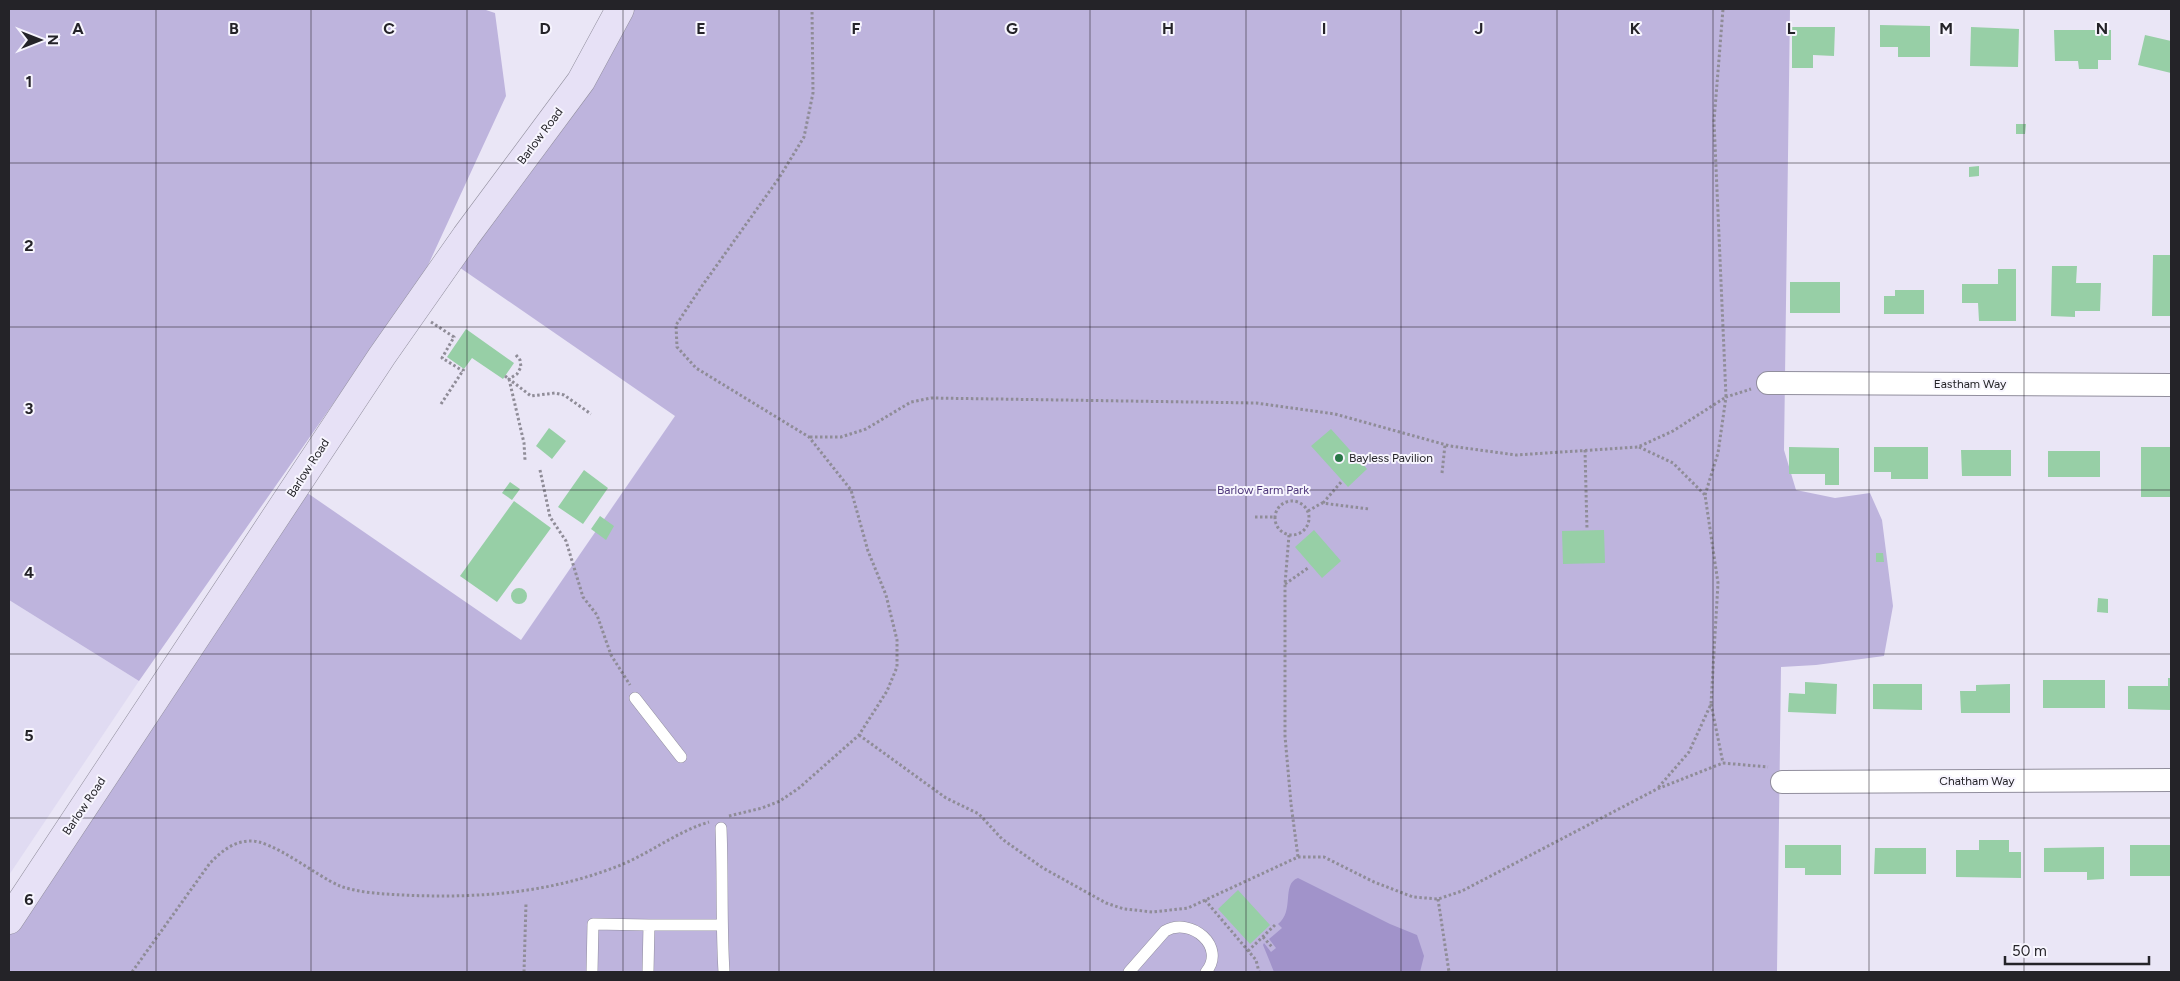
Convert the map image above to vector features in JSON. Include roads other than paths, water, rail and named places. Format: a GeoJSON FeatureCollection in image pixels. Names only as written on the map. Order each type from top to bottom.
{"type":"FeatureCollection","features":[{"type":"Feature","properties":{"kind":"street","name":"Barlow Road"},"geometry":{"type":"LineString","coordinates":[[9,920],[414,311],[466,236],[581,81],[616,13]]}},
{"type":"Feature","properties":{"kind":"street","name":"Eastham Way"},"geometry":{"type":"LineString","coordinates":[[1768,383],[2171,385]]}},
{"type":"Feature","properties":{"kind":"street","name":"Chatham Way"},"geometry":{"type":"LineString","coordinates":[[1782,782],[2171,780]]}},
{"type":"Feature","properties":{"kind":"lane"},"geometry":{"type":"LineString","coordinates":[[634,698],[681,757]]}},
{"type":"Feature","properties":{"kind":"lane"},"geometry":{"type":"LineString","coordinates":[[721,822],[723,866],[721,925],[724,972]]}},
{"type":"Feature","properties":{"kind":"lane"},"geometry":{"type":"LineString","coordinates":[[592,972],[593,924],[721,925]]}},
{"type":"Feature","properties":{"kind":"lane"},"geometry":{"type":"LineString","coordinates":[[648,972],[649,925]]}},
{"type":"Feature","properties":{"kind":"lane"},"geometry":{"type":"LineString","coordinates":[[1129,972],[1164,931],[1171,928],[1184,927],[1196,930],[1209,944],[1212,957],[1206,972]]}},
{"type":"Feature","properties":{"kind":"place","name":"Bayless Pavilion"},"geometry":{"type":"Point","coordinates":[1339,458]}},
{"type":"Feature","properties":{"kind":"park label","name":"Barlow Farm Park"},"geometry":{"type":"Point","coordinates":[1263,490]}}]}
